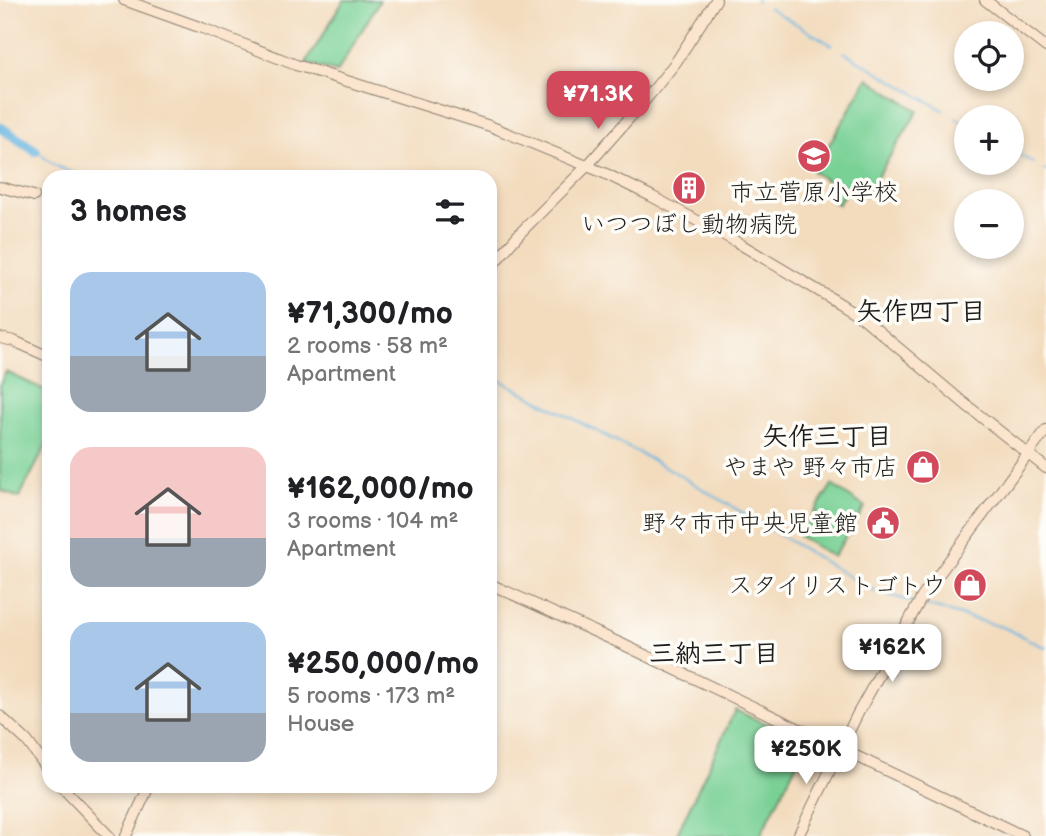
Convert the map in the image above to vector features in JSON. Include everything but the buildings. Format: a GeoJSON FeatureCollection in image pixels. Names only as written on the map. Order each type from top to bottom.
{"type":"FeatureCollection","features":[{"type":"Feature","properties":{"kind":"street"},"geometry":{"type":"LineString","coordinates":[[124,0],[296,65],[490,126],[651,196],[863,318],[1046,468]]}},
{"type":"Feature","properties":{"kind":"street"},"geometry":{"type":"LineString","coordinates":[[497,260],[648,98],[716,0]]}},
{"type":"Feature","properties":{"kind":"street"},"geometry":{"type":"LineString","coordinates":[[985,0],[1046,47]]}},
{"type":"Feature","properties":{"kind":"street"},"geometry":{"type":"LineString","coordinates":[[0,187],[34,196]]}},
{"type":"Feature","properties":{"kind":"street"},"geometry":{"type":"LineString","coordinates":[[0,338],[14,341],[42,354]]}},
{"type":"Feature","properties":{"kind":"street"},"geometry":{"type":"LineString","coordinates":[[798,836],[857,715],[918,605],[1046,430]]}},
{"type":"Feature","properties":{"kind":"street"},"geometry":{"type":"LineString","coordinates":[[497,587],[1023,836]]}},
{"type":"Feature","properties":{"kind":"street"},"geometry":{"type":"LineString","coordinates":[[0,716],[27,741],[42,761]]}},
{"type":"Feature","properties":{"kind":"street"},"geometry":{"type":"LineString","coordinates":[[68,793],[109,836]]}},
{"type":"Feature","properties":{"kind":"street"},"geometry":{"type":"LineString","coordinates":[[126,836],[146,793]]}},
{"type":"Feature","properties":{"kind":"green space"},"geometry":{"type":"Polygon","coordinates":[[[344,0],[380,0],[337,72],[306,63],[344,0]]]}},
{"type":"Feature","properties":{"kind":"green space"},"geometry":{"type":"Polygon","coordinates":[[[868,78],[918,111],[866,195],[849,185],[838,205],[824,194],[829,182],[813,172],[868,78]]]}},
{"type":"Feature","properties":{"kind":"green space"},"geometry":{"type":"Polygon","coordinates":[[[6,372],[42,389],[42,454],[19,498],[0,490],[0,384],[6,372]]]}},
{"type":"Feature","properties":{"kind":"green space"},"geometry":{"type":"Polygon","coordinates":[[[832,485],[865,507],[833,557],[799,536],[832,485]]]}},
{"type":"Feature","properties":{"kind":"green space"},"geometry":{"type":"Polygon","coordinates":[[[735,710],[807,743],[760,836],[677,834],[735,710]]]}},
{"type":"Feature","properties":{"kind":"waterway"},"geometry":{"type":"LineString","coordinates":[[769,8],[832,45]]}},
{"type":"Feature","properties":{"kind":"waterway"},"geometry":{"type":"LineString","coordinates":[[844,52],[943,110]]}},
{"type":"Feature","properties":{"kind":"waterway"},"geometry":{"type":"LineString","coordinates":[[0,127],[36,151]]}},
{"type":"Feature","properties":{"kind":"waterway"},"geometry":{"type":"LineString","coordinates":[[36,151],[66,170]]}},
{"type":"Feature","properties":{"kind":"waterway"},"geometry":{"type":"LineString","coordinates":[[1024,157],[1033,163]]}},
{"type":"Feature","properties":{"kind":"waterway"},"geometry":{"type":"LineString","coordinates":[[497,379],[671,470],[870,589],[913,602]]}},
{"type":"Feature","properties":{"kind":"waterway"},"geometry":{"type":"LineString","coordinates":[[922,604],[1005,628],[1046,648]]}},
{"type":"Feature","properties":{"kind":"place","name":"市立菅原小学校"},"geometry":{"type":"Point","coordinates":[814,156]}},
{"type":"Feature","properties":{"kind":"place","name":"いつつぼし動物病院"},"geometry":{"type":"Point","coordinates":[689,188]}},
{"type":"Feature","properties":{"kind":"place","name":"やまや 野々市店"},"geometry":{"type":"Point","coordinates":[923,467]}},
{"type":"Feature","properties":{"kind":"place","name":"野々市市中央児童館"},"geometry":{"type":"Point","coordinates":[883,523]}},
{"type":"Feature","properties":{"kind":"place","name":"スタイリストゴトウ"},"geometry":{"type":"Point","coordinates":[970,585]}},
{"type":"Feature","properties":{"kind":"district","name":"矢作四丁目"},"geometry":{"type":"Point","coordinates":[921,311]}},
{"type":"Feature","properties":{"kind":"district","name":"矢作三丁目"},"geometry":{"type":"Point","coordinates":[827,436]}},
{"type":"Feature","properties":{"kind":"district","name":"三納三丁目"},"geometry":{"type":"Point","coordinates":[714,653]}}]}
